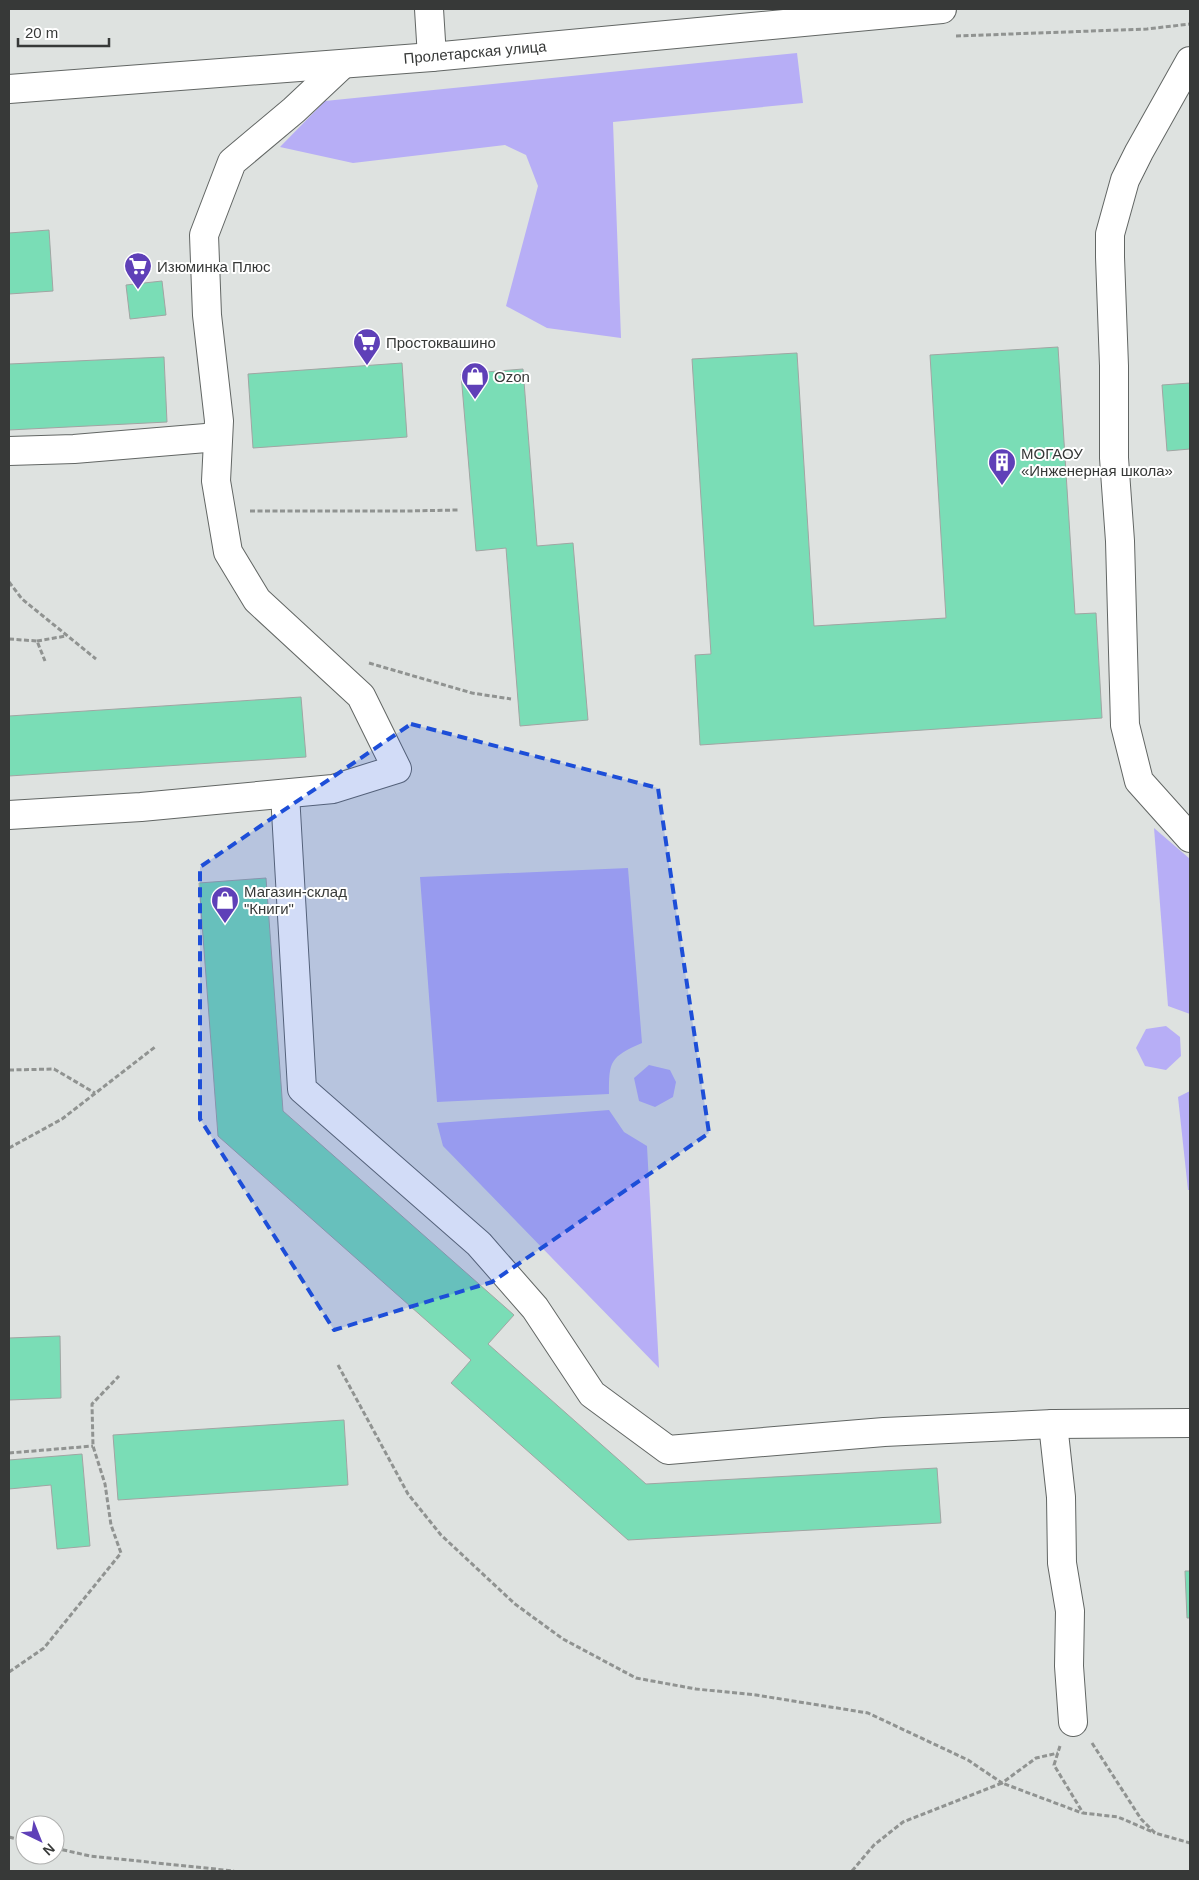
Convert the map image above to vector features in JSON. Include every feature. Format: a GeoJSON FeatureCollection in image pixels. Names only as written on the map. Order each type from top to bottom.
{"type":"FeatureCollection","features":[{"type":"Feature","properties":{"kind":"main road"},"geometry":{"type":"LineString","coordinates":[[429,9],[432,57]]}},
{"type":"Feature","properties":{"kind":"main road","name":"Пролетарская улица"},"geometry":{"type":"LineString","coordinates":[[9,88],[432,57],[942,9]]}},
{"type":"Feature","properties":{"kind":"main road"},"geometry":{"type":"LineString","coordinates":[[1190,61],[1125,180],[1110,234],[1110,256],[1114,366],[1114,458],[1120,541],[1125,725],[1139,781],[1190,838]]}},
{"type":"Feature","properties":{"kind":"main road"},"geometry":{"type":"LineString","coordinates":[[9,815],[141,807],[334,790],[397,769],[361,696],[257,600],[228,552],[216,481],[219,421],[207,315],[204,235],[232,162],[294,110],[343,64]]}},
{"type":"Feature","properties":{"kind":"main road"},"geometry":{"type":"LineString","coordinates":[[9,450],[74,449],[218,437]]}},
{"type":"Feature","properties":{"kind":"main road"},"geometry":{"type":"LineString","coordinates":[[285,794],[302,1089],[479,1244],[536,1308],[592,1394],[668,1450],[884,1432],[1053,1424],[1190,1423]]}},
{"type":"Feature","properties":{"kind":"main road"},"geometry":{"type":"LineString","coordinates":[[1053,1424],[1061,1497],[1062,1563],[1070,1611],[1068,1666],[1075,1733]]}},
{"type":"Feature","properties":{"kind":"path"},"geometry":{"type":"LineString","coordinates":[[221,511],[459,510]]}},
{"type":"Feature","properties":{"kind":"path"},"geometry":{"type":"LineString","coordinates":[[9,583],[22,599],[96,659]]}},
{"type":"Feature","properties":{"kind":"path"},"geometry":{"type":"LineString","coordinates":[[9,639],[37,641],[66,636]]}},
{"type":"Feature","properties":{"kind":"path"},"geometry":{"type":"LineString","coordinates":[[37,641],[45,661]]}},
{"type":"Feature","properties":{"kind":"path"},"geometry":{"type":"LineString","coordinates":[[328,665],[368,662],[472,693],[511,699]]}},
{"type":"Feature","properties":{"kind":"path"},"geometry":{"type":"LineString","coordinates":[[9,1148],[62,1120],[154,1047]]}},
{"type":"Feature","properties":{"kind":"path"},"geometry":{"type":"LineString","coordinates":[[9,1070],[54,1069],[95,1093]]}},
{"type":"Feature","properties":{"kind":"path"},"geometry":{"type":"LineString","coordinates":[[338,1364],[408,1494],[441,1535],[515,1604],[563,1639],[636,1678],[696,1689],[756,1694],[868,1713],[968,1760],[1002,1783],[1082,1813],[1118,1817],[1155,1833],[1190,1844]]}},
{"type":"Feature","properties":{"kind":"path"},"geometry":{"type":"LineString","coordinates":[[9,1672],[44,1648],[120,1553],[111,1525],[105,1484],[93,1446],[92,1404],[119,1376]]}},
{"type":"Feature","properties":{"kind":"path"},"geometry":{"type":"LineString","coordinates":[[9,1453],[93,1446]]}},
{"type":"Feature","properties":{"kind":"path"},"geometry":{"type":"LineString","coordinates":[[1082,1813],[1054,1765],[1058,1753],[1075,1733],[1141,1819],[1155,1833]]}},
{"type":"Feature","properties":{"kind":"path"},"geometry":{"type":"LineString","coordinates":[[852,1871],[874,1845],[903,1822],[1002,1783],[1036,1758],[1058,1753]]}},
{"type":"Feature","properties":{"kind":"path"},"geometry":{"type":"LineString","coordinates":[[65,1850],[90,1856],[234,1871]]}},
{"type":"Feature","properties":{"kind":"highlighted area"},"geometry":{"type":"Polygon","coordinates":[[[411,724],[658,788],[709,1133],[492,1282],[334,1330],[200,1119],[200,867],[411,724]]]}},
{"type":"Feature","properties":{"kind":"shaded area"},"geometry":{"type":"Polygon","coordinates":[[[797,53],[803,103],[613,122],[621,338],[547,328],[506,306],[538,186],[526,155],[505,145],[353,163],[280,147],[325,101],[797,53]]]}},
{"type":"Feature","properties":{"kind":"shaded area"},"geometry":{"type":"Polygon","coordinates":[[[1154,828],[1190,859],[1190,1014],[1168,1006],[1154,828]]]}},
{"type":"Feature","properties":{"kind":"shaded area"},"geometry":{"type":"Polygon","coordinates":[[[628,868],[642,1043],[623,1052],[614,1061],[611,1067],[609,1094],[437,1102],[420,877],[628,868]]]}},
{"type":"Feature","properties":{"kind":"shaded area"},"geometry":{"type":"Polygon","coordinates":[[[1166,1026],[1180,1037],[1181,1056],[1166,1070],[1145,1066],[1136,1048],[1146,1029],[1166,1026]]]}},
{"type":"Feature","properties":{"kind":"shaded area"},"geometry":{"type":"Polygon","coordinates":[[[649,1065],[670,1070],[676,1082],[673,1097],[655,1107],[639,1101],[634,1078],[649,1065]]]}},
{"type":"Feature","properties":{"kind":"shaded area"},"geometry":{"type":"Polygon","coordinates":[[[1190,1091],[1190,1190],[1188,1190],[1178,1097],[1190,1091]]]}},
{"type":"Feature","properties":{"kind":"shaded area"},"geometry":{"type":"Polygon","coordinates":[[[609,1110],[624,1132],[647,1146],[659,1368],[443,1146],[437,1123],[609,1110]]]}},
{"type":"Feature","properties":{"kind":"building"},"geometry":{"type":"Polygon","coordinates":[[[49,230],[53,291],[9,294],[9,233],[49,230]]]}},
{"type":"Feature","properties":{"kind":"building"},"geometry":{"type":"Polygon","coordinates":[[[162,281],[166,315],[130,319],[126,285],[162,281]]]}},
{"type":"Feature","properties":{"kind":"building","name":"МОГАОУ «Инженерная школа»"},"geometry":{"type":"Polygon","coordinates":[[[1058,347],[1075,614],[1096,613],[1102,718],[700,745],[695,655],[711,654],[692,359],[797,353],[814,626],[946,618],[930,355],[1058,347]]]}},
{"type":"Feature","properties":{"kind":"building"},"geometry":{"type":"Polygon","coordinates":[[[164,357],[167,422],[9,430],[9,364],[164,357]]]}},
{"type":"Feature","properties":{"kind":"building"},"geometry":{"type":"Polygon","coordinates":[[[402,363],[407,437],[253,448],[248,374],[402,363]]]}},
{"type":"Feature","properties":{"kind":"building"},"geometry":{"type":"Polygon","coordinates":[[[523,369],[537,546],[573,543],[588,720],[520,726],[506,548],[476,551],[461,374],[523,369]]]}},
{"type":"Feature","properties":{"kind":"building"},"geometry":{"type":"Polygon","coordinates":[[[1190,383],[1190,449],[1167,451],[1162,385],[1190,383]]]}},
{"type":"Feature","properties":{"kind":"building"},"geometry":{"type":"Polygon","coordinates":[[[301,697],[306,757],[9,776],[9,716],[301,697]]]}},
{"type":"Feature","properties":{"kind":"building"},"geometry":{"type":"Polygon","coordinates":[[[266,878],[283,1111],[514,1315],[488,1344],[646,1484],[937,1468],[941,1523],[628,1540],[451,1383],[471,1360],[218,1136],[199,883],[266,878]]]}},
{"type":"Feature","properties":{"kind":"building"},"geometry":{"type":"Polygon","coordinates":[[[60,1336],[61,1398],[9,1400],[9,1338],[60,1336]]]}},
{"type":"Feature","properties":{"kind":"building"},"geometry":{"type":"Polygon","coordinates":[[[344,1420],[348,1485],[118,1500],[113,1435],[344,1420]]]}},
{"type":"Feature","properties":{"kind":"building"},"geometry":{"type":"Polygon","coordinates":[[[82,1454],[90,1546],[57,1549],[51,1485],[9,1489],[9,1460],[82,1454]]]}},
{"type":"Feature","properties":{"kind":"building"},"geometry":{"type":"Polygon","coordinates":[[[1185,1571],[1190,1571],[1190,1618],[1187,1618],[1185,1571]]]}},
{"type":"Feature","properties":{"kind":"place","name":"Изюминка Плюс"},"geometry":{"type":"Point","coordinates":[138,290]}},
{"type":"Feature","properties":{"kind":"place","name":"Простоквашино"},"geometry":{"type":"Point","coordinates":[367,366]}},
{"type":"Feature","properties":{"kind":"place","name":"Ozon"},"geometry":{"type":"Point","coordinates":[475,400]}},
{"type":"Feature","properties":{"kind":"place","name":"МОГАОУ «Инженерная школа»"},"geometry":{"type":"Point","coordinates":[1002,486]}},
{"type":"Feature","properties":{"kind":"place","name":"Магазин-склад \"Книги\""},"geometry":{"type":"Point","coordinates":[225,924]}}]}
